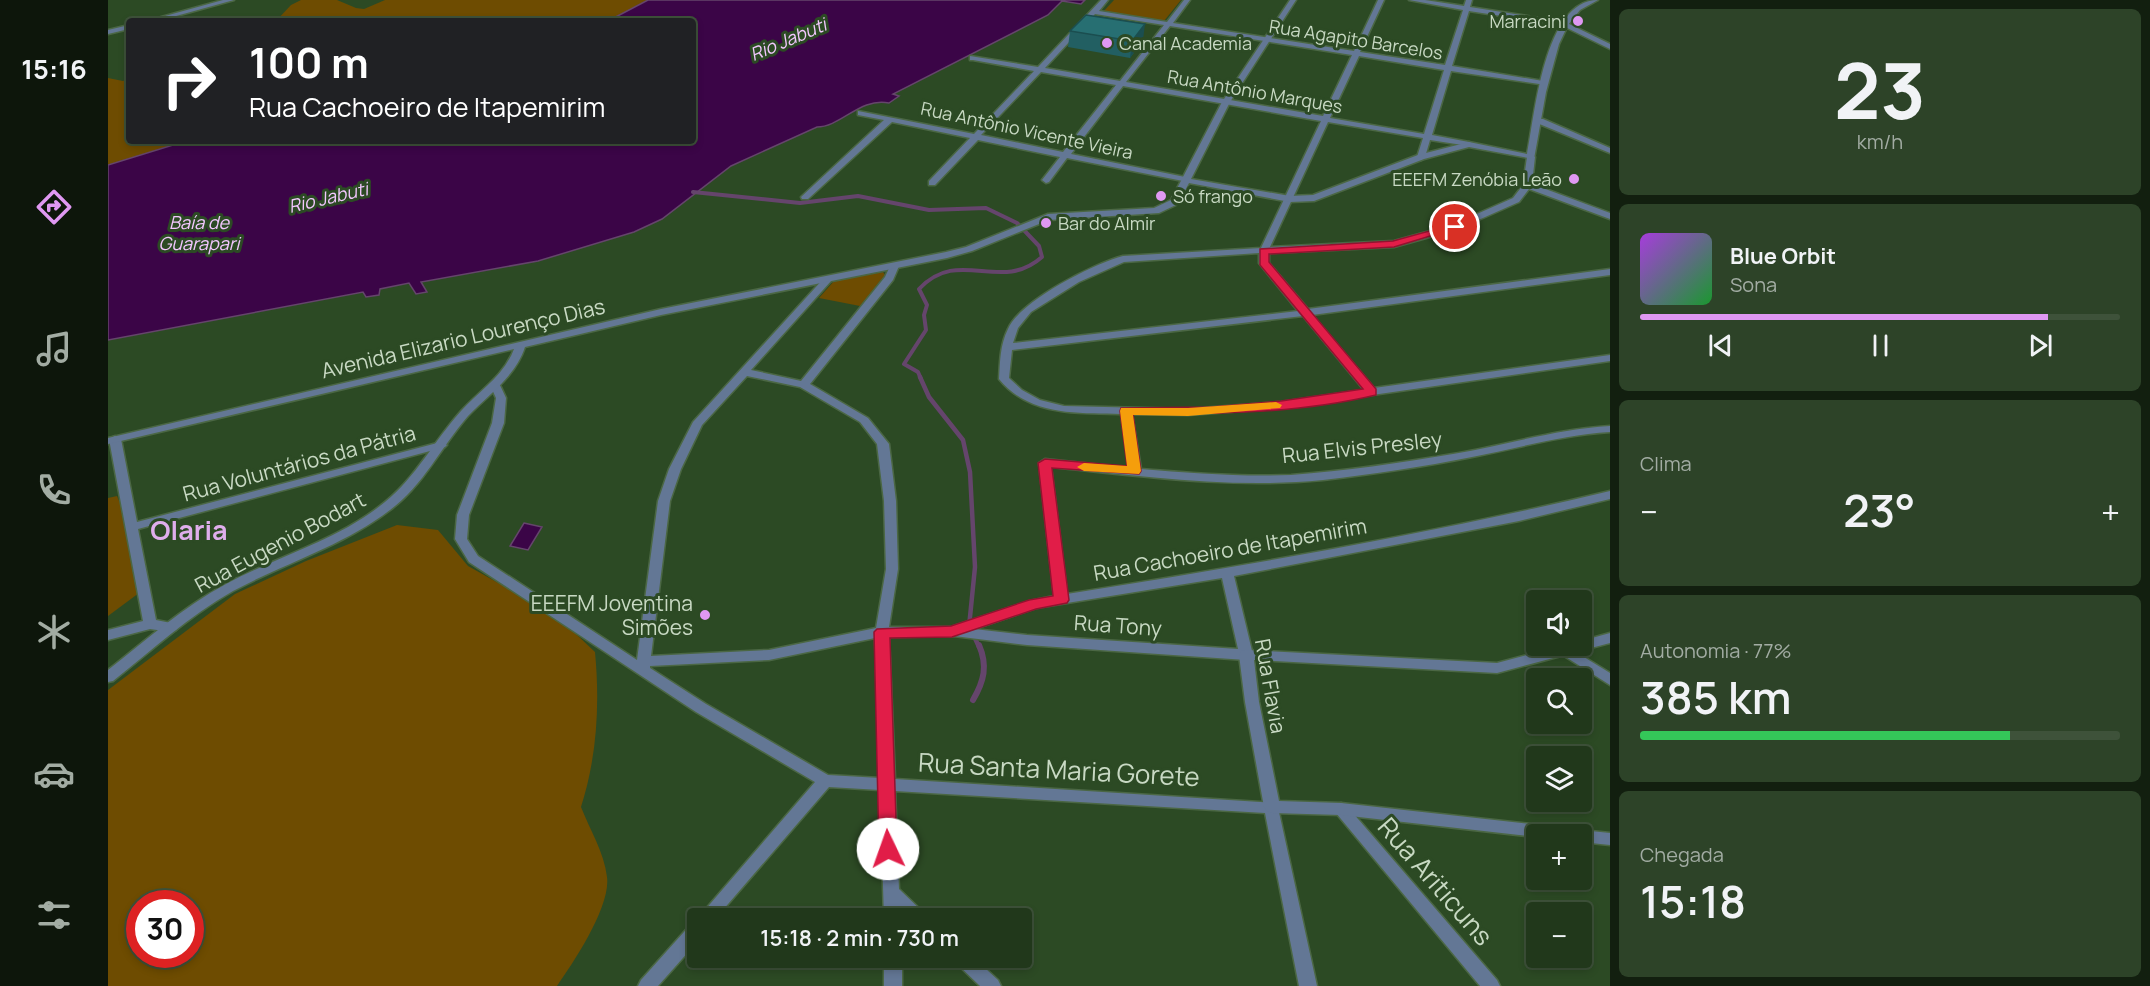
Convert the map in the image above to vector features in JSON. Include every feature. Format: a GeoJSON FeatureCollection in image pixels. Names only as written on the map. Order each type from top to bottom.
{"type":"FeatureCollection","features":[{"type":"Feature","properties":{"kind":"street"},"geometry":{"type":"LineString","coordinates":[[159,18],[198,0]]}},
{"type":"Feature","properties":{"kind":"street"},"geometry":{"type":"LineString","coordinates":[[159,18],[231,0]]}},
{"type":"Feature","properties":{"kind":"street"},"geometry":{"type":"LineString","coordinates":[[932,183],[1105,0]]}},
{"type":"Feature","properties":{"kind":"street"},"geometry":{"type":"LineString","coordinates":[[1046,180],[1187,0]]}},
{"type":"Feature","properties":{"kind":"street","name":"Avenida Elizario Lourenço Dias"},"geometry":{"type":"LineString","coordinates":[[112,440],[661,312],[969,249],[1048,217],[1156,211],[1175,202],[1226,102],[1293,0]]}},
{"type":"Feature","properties":{"kind":"street"},"geometry":{"type":"LineString","coordinates":[[1371,392],[1264,262],[1264,251],[1381,0]]}},
{"type":"Feature","properties":{"kind":"street"},"geometry":{"type":"LineString","coordinates":[[1412,0],[1563,23],[1610,47]]}},
{"type":"Feature","properties":{"kind":"street"},"geometry":{"type":"LineString","coordinates":[[1421,157],[1469,0]]}},
{"type":"Feature","properties":{"kind":"street"},"geometry":{"type":"LineString","coordinates":[[1595,0],[1581,6],[1563,23],[1543,83],[1539,121],[1527,185],[1516,200],[1455,227],[1394,244],[1192,254],[1110,263],[1076,280],[1028,310],[1013,328],[1007,346],[1004,379],[1018,392],[1036,402],[1064,409],[1211,410],[1281,405],[1610,358]]}},
{"type":"Feature","properties":{"kind":"street","name":"Rua Agapito Barcelos"},"geometry":{"type":"LineString","coordinates":[[1093,12],[1543,83]]}},
{"type":"Feature","properties":{"kind":"street"},"geometry":{"type":"LineString","coordinates":[[108,32],[126,28]]}},
{"type":"Feature","properties":{"kind":"street","name":"Rua Antônio Marques"},"geometry":{"type":"LineString","coordinates":[[973,58],[1469,144],[1531,157]]}},
{"type":"Feature","properties":{"kind":"street","name":"Rua Antônio Vicente Vieira"},"geometry":{"type":"LineString","coordinates":[[861,113],[979,135],[1185,180],[1290,199],[1314,198],[1421,157],[1469,144]]}},
{"type":"Feature","properties":{"kind":"street"},"geometry":{"type":"LineString","coordinates":[[805,197],[890,119]]}},
{"type":"Feature","properties":{"kind":"street"},"geometry":{"type":"LineString","coordinates":[[1539,121],[1610,151]]}},
{"type":"Feature","properties":{"kind":"street"},"geometry":{"type":"LineString","coordinates":[[1527,185],[1610,216]]}},
{"type":"Feature","properties":{"kind":"street"},"geometry":{"type":"LineString","coordinates":[[804,385],[890,278],[894,266]]}},
{"type":"Feature","properties":{"kind":"street"},"geometry":{"type":"LineString","coordinates":[[1007,346],[1304,313],[1610,272]]}},
{"type":"Feature","properties":{"kind":"street"},"geometry":{"type":"LineString","coordinates":[[644,665],[664,501],[675,469],[697,424],[828,279]]}},
{"type":"Feature","properties":{"kind":"street","name":"Rua Eugenio Bodart"},"geometry":{"type":"LineString","coordinates":[[108,677],[171,627],[226,589],[353,528],[387,507],[414,483],[457,422],[517,361],[522,344]]}},
{"type":"Feature","properties":{"kind":"street"},"geometry":{"type":"LineString","coordinates":[[745,372],[804,385],[864,420],[883,444],[890,501],[892,569],[882,632],[885,784],[892,908]]}},
{"type":"Feature","properties":{"kind":"street","name":"Rua Santa Maria Gorete"},"geometry":{"type":"LineString","coordinates":[[495,384],[501,398],[498,423],[463,515],[460,539],[473,559],[644,665],[701,708],[825,781],[1341,809],[1526,830]]}},
{"type":"Feature","properties":{"kind":"street"},"geometry":{"type":"LineString","coordinates":[[1126,411],[1135,471]]}},
{"type":"Feature","properties":{"kind":"street","name":"Rua Elvis Presley"},"geometry":{"type":"LineString","coordinates":[[1061,600],[1045,463],[1135,471],[1257,477],[1320,476],[1470,454],[1584,430],[1610,429]]}},
{"type":"Feature","properties":{"kind":"street"},"geometry":{"type":"LineString","coordinates":[[112,440],[132,527],[150,624]]}},
{"type":"Feature","properties":{"kind":"street","name":"Rua Voluntários da Pátria"},"geometry":{"type":"LineString","coordinates":[[132,527],[441,446]]}},
{"type":"Feature","properties":{"kind":"street","name":"Rua Cachoeiro de Itapemirim"},"geometry":{"type":"LineString","coordinates":[[644,665],[769,655],[882,632],[952,632],[1035,604],[1227,573],[1519,517],[1610,495]]}},
{"type":"Feature","properties":{"kind":"street","name":"Rua Flavia"},"geometry":{"type":"LineString","coordinates":[[1227,573],[1246,655],[1252,702],[1308,986]]}},
{"type":"Feature","properties":{"kind":"street"},"geometry":{"type":"LineString","coordinates":[[108,635],[150,624],[171,627]]}},
{"type":"Feature","properties":{"kind":"street","name":"Rua Tony"},"geometry":{"type":"LineString","coordinates":[[952,632],[1027,640],[1246,655],[1497,668],[1546,656]]}},
{"type":"Feature","properties":{"kind":"street","name":"Rua Tony"},"geometry":{"type":"LineString","coordinates":[[1592,643],[1610,638]]}},
{"type":"Feature","properties":{"kind":"street"},"geometry":{"type":"LineString","coordinates":[[1574,656],[1610,680]]}},
{"type":"Feature","properties":{"kind":"street"},"geometry":{"type":"LineString","coordinates":[[715,908],[825,781]]}},
{"type":"Feature","properties":{"kind":"street","name":"Rua Ariticuns"},"geometry":{"type":"LineString","coordinates":[[1341,809],[1491,986]]}},
{"type":"Feature","properties":{"kind":"street"},"geometry":{"type":"LineString","coordinates":[[1592,837],[1610,839]]}},
{"type":"Feature","properties":{"kind":"street"},"geometry":{"type":"LineString","coordinates":[[891,892],[908,908]]}},
{"type":"Feature","properties":{"kind":"street"},"geometry":{"type":"LineString","coordinates":[[647,986],[687,941]]}},
{"type":"Feature","properties":{"kind":"street"},"geometry":{"type":"LineString","coordinates":[[893,968],[894,986]]}},
{"type":"Feature","properties":{"kind":"street"},"geometry":{"type":"LineString","coordinates":[[973,968],[992,986]]}},
{"type":"Feature","properties":{"kind":"shaded area"},"geometry":{"type":"Polygon","coordinates":[[[301,0],[337,0],[364,9],[385,0],[648,0],[614,18],[279,18],[291,5],[301,0]]]}},
{"type":"Feature","properties":{"kind":"shaded area"},"geometry":{"type":"Polygon","coordinates":[[[1114,0],[1181,0],[1164,21],[1103,12],[1114,0]]]}},
{"type":"Feature","properties":{"kind":"shaded area"},"geometry":{"type":"Polygon","coordinates":[[[108,78],[126,80],[126,144],[176,144],[108,165],[108,78]]]}},
{"type":"Feature","properties":{"kind":"shaded area"},"geometry":{"type":"Polygon","coordinates":[[[883,272],[885,275],[860,306],[819,298],[834,281],[883,272]]]}},
{"type":"Feature","properties":{"kind":"shaded area"},"geometry":{"type":"Polygon","coordinates":[[[117,496],[131,529],[143,590],[108,616],[108,498],[117,496]]]}},
{"type":"Feature","properties":{"kind":"shaded area"},"geometry":{"type":"Polygon","coordinates":[[[397,525],[438,530],[468,566],[556,615],[595,652],[596,730],[591,769],[581,807],[603,859],[607,889],[590,933],[557,986],[108,986],[108,690],[235,594],[306,561],[397,525]]]}},
{"type":"Feature","properties":{"kind":"water","name":"Baía de Guarapari"},"geometry":{"type":"Polygon","coordinates":[[[648,0],[1085,0],[1081,4],[1062,1],[1048,15],[893,94],[899,96],[889,103],[869,104],[826,126],[817,127],[731,166],[662,219],[634,232],[538,261],[421,282],[427,292],[416,294],[409,283],[380,289],[379,295],[366,297],[363,292],[108,340],[108,165],[176,144],[696,144],[696,18],[614,18],[648,0]]]}},
{"type":"Feature","properties":{"kind":"water"},"geometry":{"type":"Polygon","coordinates":[[[524,523],[542,527],[528,550],[510,546],[524,523]]]}},
{"type":"Feature","properties":{"kind":"building"},"geometry":{"type":"Polygon","coordinates":[[[1086,15],[1145,24],[1132,41],[1070,31],[1086,15]]]}},
{"type":"Feature","properties":{"kind":"waterway"},"geometry":{"type":"LineString","coordinates":[[693,192],[800,203],[858,196],[929,210],[986,208],[1017,223],[1039,246],[1042,257],[1026,267],[1011,272],[949,271],[934,277],[919,289],[927,305],[924,315],[926,330],[904,364],[918,372],[921,379]]}},
{"type":"Feature","properties":{"kind":"waterway"},"geometry":{"type":"LineString","coordinates":[[920,377],[929,397],[963,440],[970,472],[975,567],[969,627]]}},
{"type":"Feature","properties":{"kind":"waterway"},"geometry":{"type":"LineString","coordinates":[[973,634],[979,647]]}},
{"type":"Feature","properties":{"kind":"waterway"},"geometry":{"type":"LineString","coordinates":[[973,700],[984,673],[979,645]]}},
{"type":"Feature","properties":{"kind":"slow traffic"},"geometry":{"type":"LineString","coordinates":[[1084,467],[1135,471],[1126,411],[1188,412],[1276,405]]}},
{"type":"Feature","properties":{"kind":"place","name":"Marracini"},"geometry":{"type":"Point","coordinates":[1578,21]}},
{"type":"Feature","properties":{"kind":"place","name":"Canal Academia"},"geometry":{"type":"Point","coordinates":[1107,43]}},
{"type":"Feature","properties":{"kind":"place","name":"EEEFM Zenóbia Leão"},"geometry":{"type":"Point","coordinates":[1574,179]}},
{"type":"Feature","properties":{"kind":"place","name":"Só frango"},"geometry":{"type":"Point","coordinates":[1161,196]}},
{"type":"Feature","properties":{"kind":"place","name":"Bar do Almir"},"geometry":{"type":"Point","coordinates":[1046,223]}},
{"type":"Feature","properties":{"kind":"place","name":"EEEFM Joventina Simões"},"geometry":{"type":"Point","coordinates":[705,615]}},
{"type":"Feature","properties":{"kind":"district","name":"Olaria"},"geometry":{"type":"Point","coordinates":[189,529]}},
{"type":"Feature","properties":{"kind":"route"},"geometry":{"type":"LineString","coordinates":[[888,849],[882,632],[952,632],[1035,604],[1061,600],[1045,463],[1135,471],[1126,411],[1188,412],[1281,405],[1371,392],[1264,262],[1264,251],[1394,244],[1455,227]]}},
{"type":"Feature","properties":{"kind":"water label","name":"Rio Jabuti"},"geometry":{"type":"Point","coordinates":[788,39]}},
{"type":"Feature","properties":{"kind":"water label","name":"Rio Jabuti"},"geometry":{"type":"Point","coordinates":[328,197]}}]}
